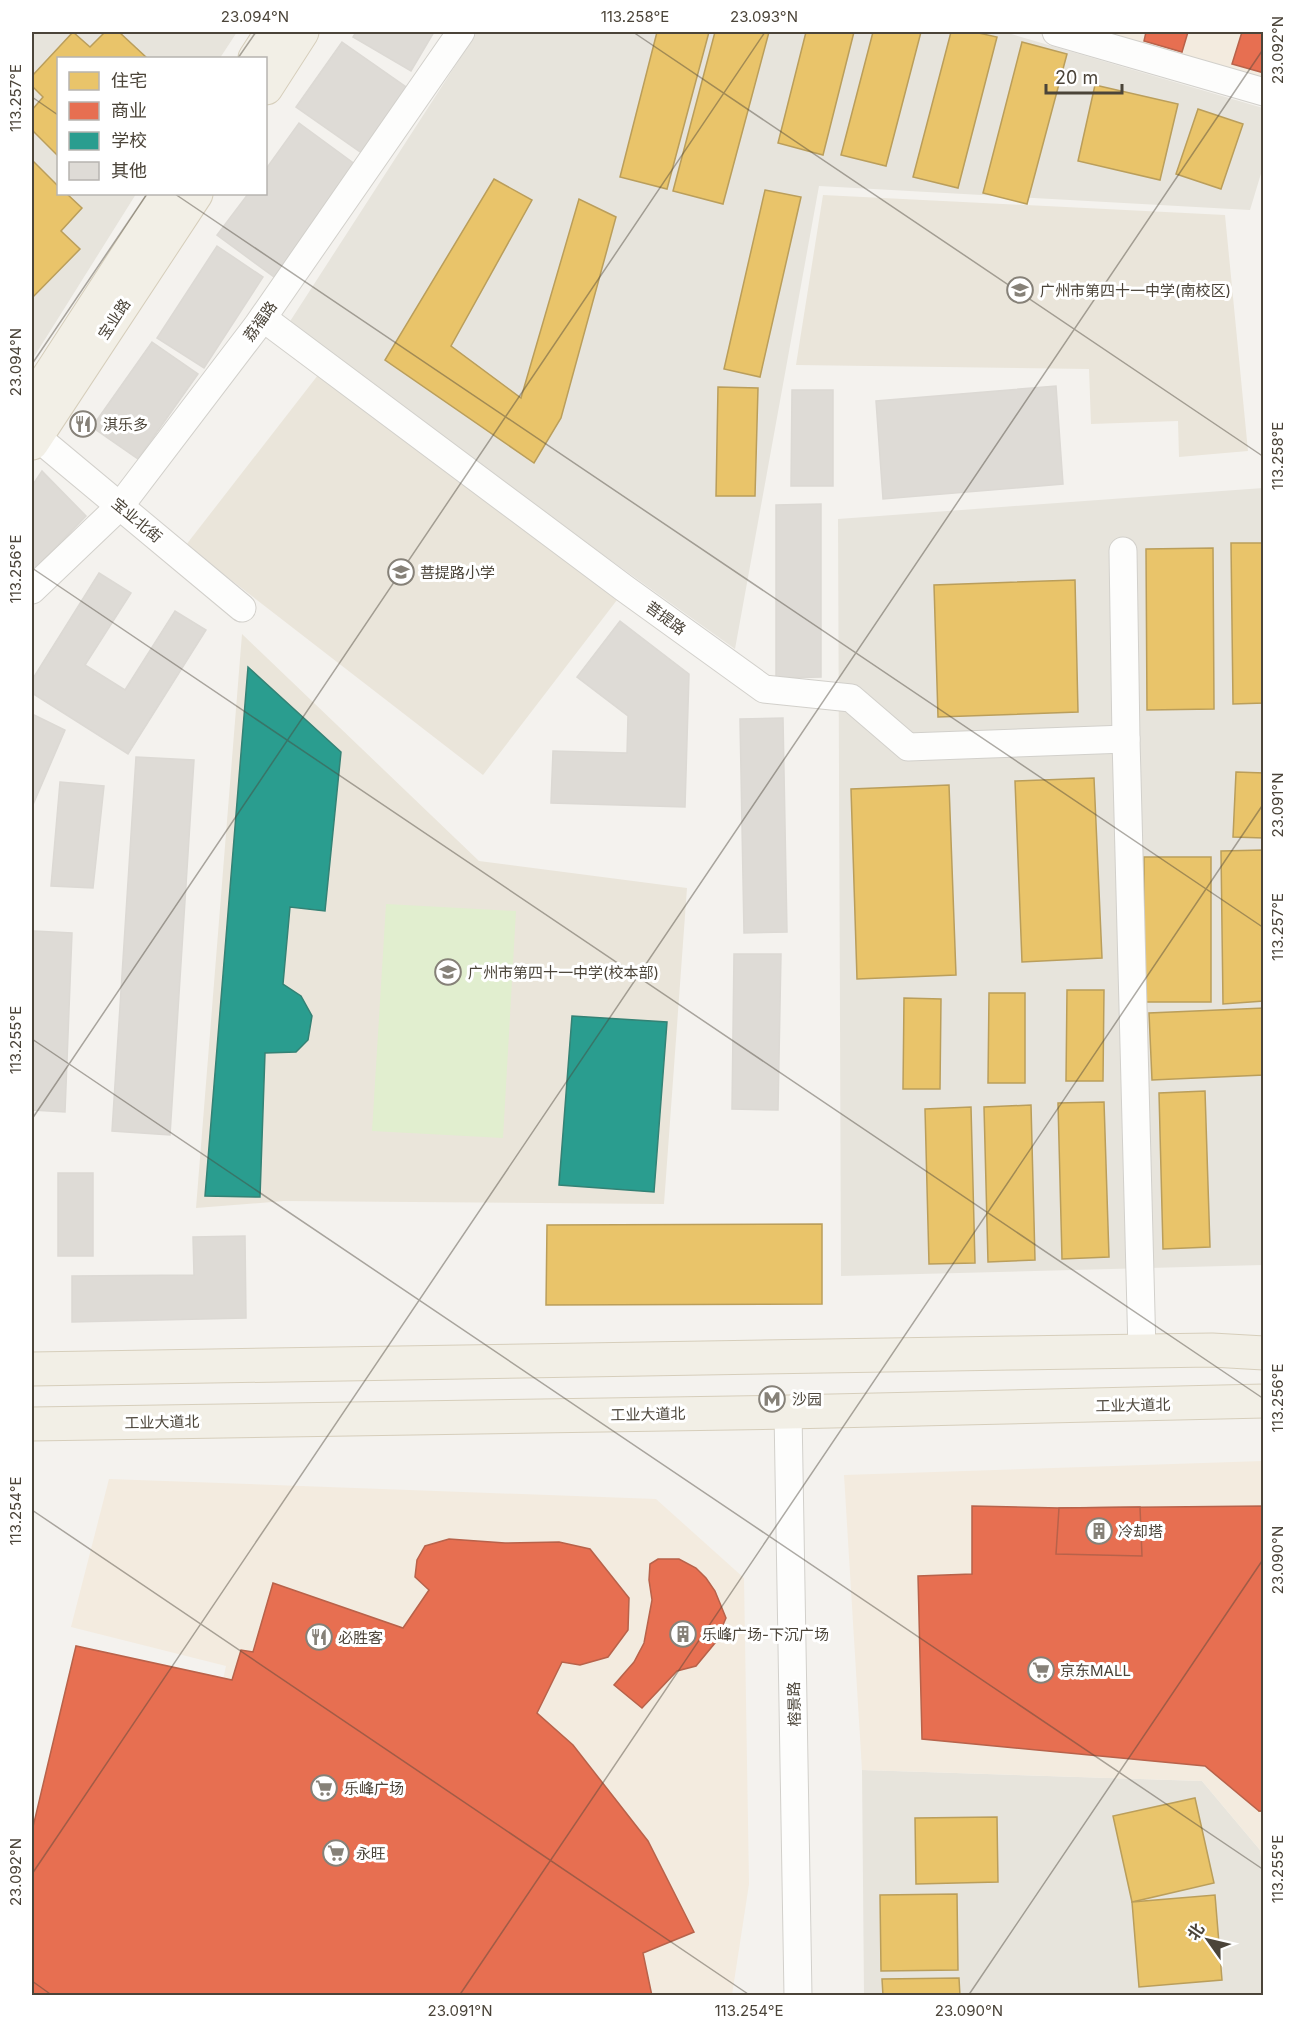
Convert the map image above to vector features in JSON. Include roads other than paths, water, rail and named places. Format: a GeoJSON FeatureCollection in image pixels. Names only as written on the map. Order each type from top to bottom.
{"type":"FeatureCollection","features":[{"type":"Feature","properties":{"kind":"main road"},"geometry":{"type":"LineString","coordinates":[[256,57],[272,32]]}},
{"type":"Feature","properties":{"kind":"main road"},"geometry":{"type":"LineString","coordinates":[[267,86],[302,32]]}},
{"type":"Feature","properties":{"kind":"main road","name":"宝业路"},"geometry":{"type":"LineString","coordinates":[[32,402],[166,195]]}},
{"type":"Feature","properties":{"kind":"main road","name":"宝业路"},"geometry":{"type":"LineString","coordinates":[[33,437],[195,195]]}},
{"type":"Feature","properties":{"kind":"main road"},"geometry":{"type":"LineString","coordinates":[[1212,1350],[1263,1345]]}},
{"type":"Feature","properties":{"kind":"main road"},"geometry":{"type":"LineString","coordinates":[[32,1369],[1212,1350],[1263,1353]]}},
{"type":"Feature","properties":{"kind":"main road","name":"工业大道北"},"geometry":{"type":"LineString","coordinates":[[32,1424],[788,1412],[1263,1401]]}},
{"type":"Feature","properties":{"kind":"street","name":"荔福路"},"geometry":{"type":"LineString","coordinates":[[32,590],[120,506],[263,318],[461,32]]}},
{"type":"Feature","properties":{"kind":"street"},"geometry":{"type":"LineString","coordinates":[[1056,32],[1263,92]]}},
{"type":"Feature","properties":{"kind":"street","name":"菩提路"},"geometry":{"type":"LineString","coordinates":[[263,318],[764,689],[851,698],[908,747],[1126,739]]}},
{"type":"Feature","properties":{"kind":"street","name":"宝业北街"},"geometry":{"type":"LineString","coordinates":[[33,437],[242,608]]}},
{"type":"Feature","properties":{"kind":"street"},"geometry":{"type":"LineString","coordinates":[[1123,551],[1142,1351]]}},
{"type":"Feature","properties":{"kind":"street","name":"榕景路"},"geometry":{"type":"LineString","coordinates":[[788,1412],[798,1995]]}},
{"type":"Feature","properties":{"kind":"place","name":"广州市第四十一中学(南校区)"},"geometry":{"type":"Point","coordinates":[1020,290]}},
{"type":"Feature","properties":{"kind":"place","name":"淇乐多"},"geometry":{"type":"Point","coordinates":[83,424]}},
{"type":"Feature","properties":{"kind":"place","name":"菩提路小学"},"geometry":{"type":"Point","coordinates":[401,572]}},
{"type":"Feature","properties":{"kind":"place","name":"广州市第四十一中学(校本部)"},"geometry":{"type":"Point","coordinates":[448,972]}},
{"type":"Feature","properties":{"kind":"place","name":"沙园"},"geometry":{"type":"Point","coordinates":[772,1399]}},
{"type":"Feature","properties":{"kind":"place","name":"冷却塔"},"geometry":{"type":"Point","coordinates":[1099,1531]}},
{"type":"Feature","properties":{"kind":"place","name":"乐峰广场-下沉广场"},"geometry":{"type":"Point","coordinates":[683,1634]}},
{"type":"Feature","properties":{"kind":"place","name":"必胜客"},"geometry":{"type":"Point","coordinates":[319,1637]}},
{"type":"Feature","properties":{"kind":"place","name":"京东MALL"},"geometry":{"type":"Point","coordinates":[1041,1670]}},
{"type":"Feature","properties":{"kind":"place","name":"乐峰广场"},"geometry":{"type":"Point","coordinates":[324,1788]}},
{"type":"Feature","properties":{"kind":"place","name":"永旺"},"geometry":{"type":"Point","coordinates":[336,1853]}}]}
